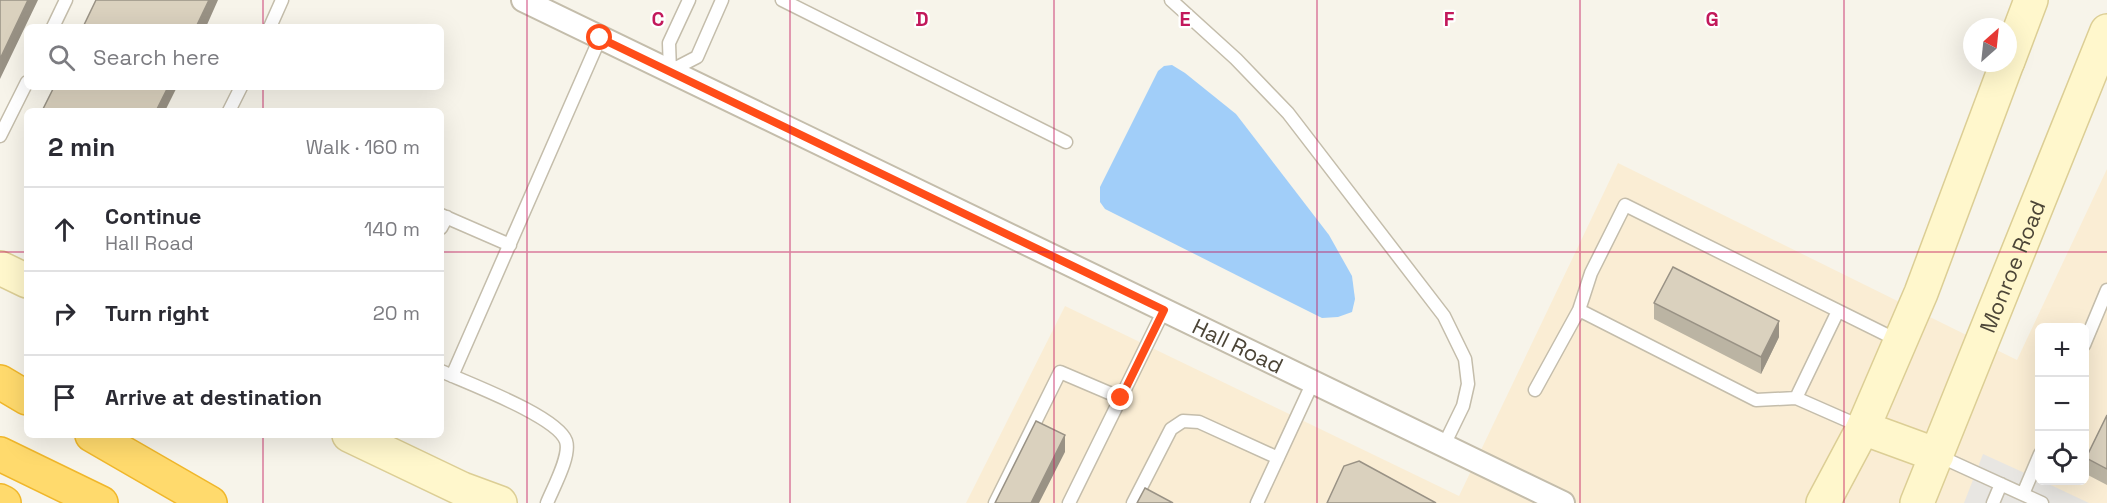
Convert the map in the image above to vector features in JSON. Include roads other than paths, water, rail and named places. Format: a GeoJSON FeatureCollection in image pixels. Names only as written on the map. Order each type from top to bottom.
{"type":"FeatureCollection","features":[{"type":"Feature","properties":{"kind":"highway"},"geometry":{"type":"LineString","coordinates":[[0,382],[24,396]]}},
{"type":"Feature","properties":{"kind":"highway"},"geometry":{"type":"LineString","coordinates":[[97,438],[210,503]]}},
{"type":"Feature","properties":{"kind":"highway"},"geometry":{"type":"LineString","coordinates":[[0,454],[101,503]]}},
{"type":"Feature","properties":{"kind":"main road"},"geometry":{"type":"LineString","coordinates":[[2017,38],[2031,0]]}},
{"type":"Feature","properties":{"kind":"main road","name":"Monroe Road"},"geometry":{"type":"LineString","coordinates":[[1917,503],[2107,31]]}},
{"type":"Feature","properties":{"kind":"main road"},"geometry":{"type":"LineString","coordinates":[[1823,503],[1863,428],[1921,293],[2004,72]]}},
{"type":"Feature","properties":{"kind":"main road"},"geometry":{"type":"LineString","coordinates":[[0,268],[24,279]]}},
{"type":"Feature","properties":{"kind":"main road"},"geometry":{"type":"LineString","coordinates":[[1863,428],[1937,454]]}},
{"type":"Feature","properties":{"kind":"main road"},"geometry":{"type":"LineString","coordinates":[[355,438],[462,489],[500,503]]}},
{"type":"Feature","properties":{"kind":"street","name":"Hall Road"},"geometry":{"type":"LineString","coordinates":[[523,0],[1563,503]]}},
{"type":"Feature","properties":{"kind":"lane"},"geometry":{"type":"LineString","coordinates":[[54,24],[66,0]]}},
{"type":"Feature","properties":{"kind":"lane"},"geometry":{"type":"LineString","coordinates":[[271,24],[282,0]]}},
{"type":"Feature","properties":{"kind":"lane"},"geometry":{"type":"LineString","coordinates":[[690,0],[669,43],[670,71],[697,57],[722,0]]}},
{"type":"Feature","properties":{"kind":"lane"},"geometry":{"type":"LineString","coordinates":[[782,0],[1066,142]]}},
{"type":"Feature","properties":{"kind":"lane"},"geometry":{"type":"LineString","coordinates":[[1171,0],[1236,59],[1288,112],[1444,316],[1465,359],[1468,384],[1463,406],[1444,446]]}},
{"type":"Feature","properties":{"kind":"lane"},"geometry":{"type":"LineString","coordinates":[[547,503],[567,454],[566,441],[557,428],[526,409],[447,374],[510,245],[600,38]]}},
{"type":"Feature","properties":{"kind":"lane"},"geometry":{"type":"LineString","coordinates":[[0,136],[24,88]]}},
{"type":"Feature","properties":{"kind":"lane"},"geometry":{"type":"LineString","coordinates":[[230,108],[240,90]]}},
{"type":"Feature","properties":{"kind":"lane"},"geometry":{"type":"LineString","coordinates":[[1535,390],[1579,310],[1591,273],[1625,205],[1900,341]]}},
{"type":"Feature","properties":{"kind":"lane"},"geometry":{"type":"LineString","coordinates":[[444,220],[510,245]]}},
{"type":"Feature","properties":{"kind":"lane"},"geometry":{"type":"LineString","coordinates":[[2089,335],[2107,291]]}},
{"type":"Feature","properties":{"kind":"lane"},"geometry":{"type":"LineString","coordinates":[[1069,503],[1164,310]]}},
{"type":"Feature","properties":{"kind":"lane"},"geometry":{"type":"LineString","coordinates":[[1579,310],[1756,400],[1796,398],[1863,428]]}},
{"type":"Feature","properties":{"kind":"lane"},"geometry":{"type":"LineString","coordinates":[[1796,398],[1838,311]]}},
{"type":"Feature","properties":{"kind":"lane"},"geometry":{"type":"LineString","coordinates":[[995,503],[1060,372],[1121,398]]}},
{"type":"Feature","properties":{"kind":"lane"},"geometry":{"type":"LineString","coordinates":[[1257,503],[1313,382]]}},
{"type":"Feature","properties":{"kind":"lane"},"geometry":{"type":"LineString","coordinates":[[1133,503],[1171,429],[1183,421],[1199,422],[1278,458]]}},
{"type":"Feature","properties":{"kind":"lane"},"geometry":{"type":"LineString","coordinates":[[1937,454],[2042,503]]}},
{"type":"Feature","properties":{"kind":"lane"},"geometry":{"type":"LineString","coordinates":[[2023,494],[2035,466]]}},
{"type":"Feature","properties":{"kind":"lane"},"geometry":{"type":"LineString","coordinates":[[1993,503],[2001,484]]}},
{"type":"Feature","properties":{"kind":"water"},"geometry":{"type":"Polygon","coordinates":[[[1172,65],[1236,114],[1329,235],[1352,276],[1355,299],[1352,312],[1338,317],[1322,318],[1105,209],[1100,202],[1100,187],[1158,71],[1164,66],[1172,65]]]}}]}
